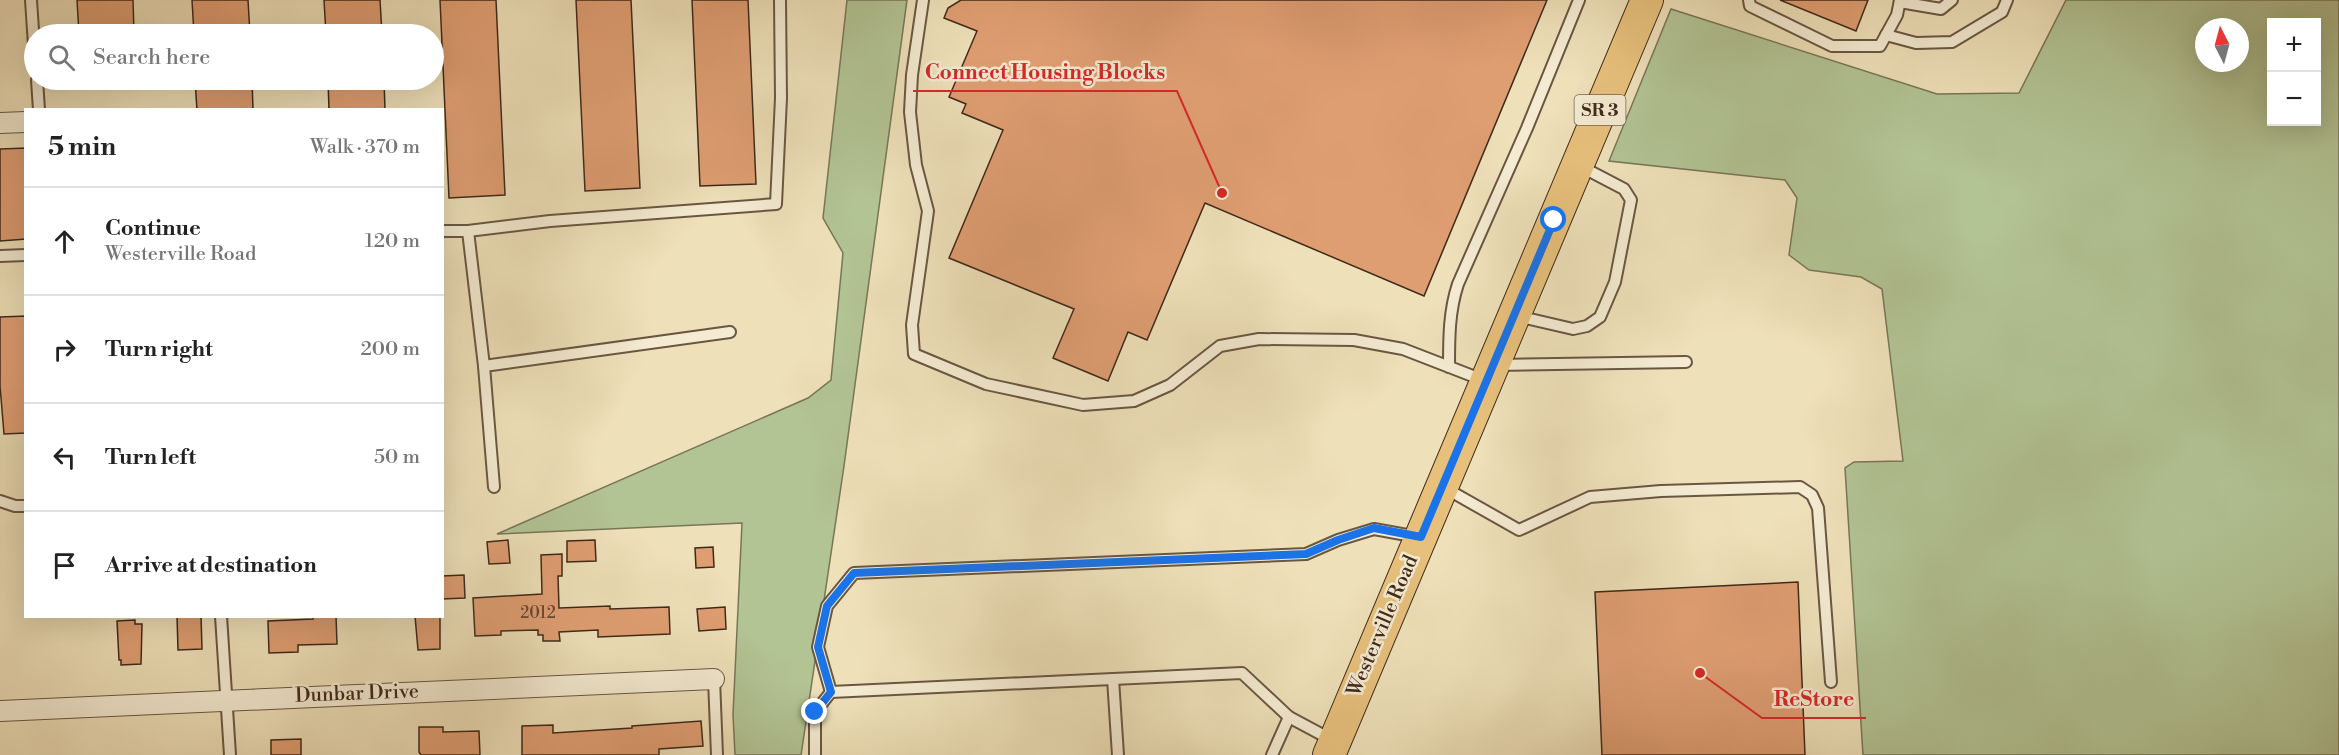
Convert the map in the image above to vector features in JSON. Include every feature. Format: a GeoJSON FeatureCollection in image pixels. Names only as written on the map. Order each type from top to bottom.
{"type":"FeatureCollection","features":[{"type":"Feature","properties":{"kind":"main road","name":"Westerville Road"},"geometry":{"type":"LineString","coordinates":[[1332,748],[1647,0]]}},
{"type":"Feature","properties":{"kind":"street"},"geometry":{"type":"LineString","coordinates":[[0,123],[24,122]]}},
{"type":"Feature","properties":{"kind":"street","name":"Dunbar Drive"},"geometry":{"type":"LineString","coordinates":[[0,711],[714,679]]}},
{"type":"Feature","properties":{"kind":"lane"},"geometry":{"type":"LineString","coordinates":[[31,0],[33,24]]}},
{"type":"Feature","properties":{"kind":"lane"},"geometry":{"type":"LineString","coordinates":[[444,231],[468,231],[550,221],[776,204],[781,98],[780,0]]}},
{"type":"Feature","properties":{"kind":"lane"},"geometry":{"type":"LineString","coordinates":[[923,0],[912,75],[910,112],[916,165],[928,211],[912,325],[914,354],[986,384],[1083,405],[1134,401],[1170,386],[1220,345],[1259,339],[1354,340],[1403,349],[1449,367],[1490,373],[1686,362]]}},
{"type":"Feature","properties":{"kind":"lane"},"geometry":{"type":"LineString","coordinates":[[1449,367],[1449,325],[1452,302],[1458,284],[1527,128],[1579,0]]}},
{"type":"Feature","properties":{"kind":"lane"},"geometry":{"type":"LineString","coordinates":[[1749,0],[1750,6],[1832,46],[1880,46],[1897,15],[1900,1],[1941,9],[1952,0]]}},
{"type":"Feature","properties":{"kind":"lane"},"geometry":{"type":"LineString","coordinates":[[1886,35],[1916,43],[1952,42],[2002,12],[2007,0]]}},
{"type":"Feature","properties":{"kind":"lane"},"geometry":{"type":"LineString","coordinates":[[38,90],[39,108]]}},
{"type":"Feature","properties":{"kind":"lane"},"geometry":{"type":"LineString","coordinates":[[1514,316],[1573,329],[1587,326],[1600,317],[1615,282],[1631,200],[1624,189],[1578,164]]}},
{"type":"Feature","properties":{"kind":"lane"},"geometry":{"type":"LineString","coordinates":[[468,231],[484,366],[494,487]]}},
{"type":"Feature","properties":{"kind":"lane"},"geometry":{"type":"LineString","coordinates":[[0,256],[24,255]]}},
{"type":"Feature","properties":{"kind":"lane"},"geometry":{"type":"LineString","coordinates":[[484,366],[730,332]]}},
{"type":"Feature","properties":{"kind":"lane"},"geometry":{"type":"LineString","coordinates":[[1442,486],[1519,530],[1590,497],[1661,490],[1800,487],[1812,495],[1818,508],[1831,682]]}},
{"type":"Feature","properties":{"kind":"lane"},"geometry":{"type":"LineString","coordinates":[[0,501],[15,507],[24,506]]}},
{"type":"Feature","properties":{"kind":"lane"},"geometry":{"type":"LineString","coordinates":[[831,692],[818,647],[827,606],[854,573],[1306,554],[1374,528],[1421,537]]}},
{"type":"Feature","properties":{"kind":"lane"},"geometry":{"type":"LineString","coordinates":[[220,618],[230,755]]}},
{"type":"Feature","properties":{"kind":"lane"},"geometry":{"type":"LineString","coordinates":[[815,755],[815,712],[831,692],[1242,673],[1289,717],[1332,748]]}},
{"type":"Feature","properties":{"kind":"lane"},"geometry":{"type":"LineString","coordinates":[[714,679],[717,755]]}},
{"type":"Feature","properties":{"kind":"lane"},"geometry":{"type":"LineString","coordinates":[[1113,679],[1118,755]]}},
{"type":"Feature","properties":{"kind":"lane"},"geometry":{"type":"LineString","coordinates":[[1272,755],[1289,717]]}},
{"type":"Feature","properties":{"kind":"green space"},"geometry":{"type":"Polygon","coordinates":[[[847,0],[907,0],[844,466],[801,755],[735,755],[733,715],[742,523],[497,534],[808,398],[831,380],[843,253],[823,218],[847,0]]]}},
{"type":"Feature","properties":{"kind":"green space"},"geometry":{"type":"Polygon","coordinates":[[[2066,0],[2339,0],[2339,755],[1863,755],[1845,468],[1854,462],[1903,461],[1882,289],[1861,277],[1809,270],[1789,255],[1797,198],[1785,180],[1609,161],[1671,9],[1937,94],[2019,93],[2066,0]]]}},
{"type":"Feature","properties":{"kind":"building"},"geometry":{"type":"Polygon","coordinates":[[[77,0],[133,0],[134,24],[78,24],[77,0]]]}},
{"type":"Feature","properties":{"kind":"building"},"geometry":{"type":"Polygon","coordinates":[[[192,0],[248,0],[249,24],[193,24],[192,0]]]}},
{"type":"Feature","properties":{"kind":"building"},"geometry":{"type":"Polygon","coordinates":[[[324,0],[380,0],[381,24],[325,24],[324,0]]]}},
{"type":"Feature","properties":{"kind":"building"},"geometry":{"type":"Polygon","coordinates":[[[440,0],[496,0],[505,195],[449,198],[444,88],[444,24],[441,24],[440,0]]]}},
{"type":"Feature","properties":{"kind":"building"},"geometry":{"type":"Polygon","coordinates":[[[576,0],[631,0],[640,188],[585,191],[576,0]]]}},
{"type":"Feature","properties":{"kind":"building"},"geometry":{"type":"Polygon","coordinates":[[[692,0],[748,0],[756,184],[700,186],[692,0]]]}},
{"type":"Feature","properties":{"kind":"building"},"geometry":{"type":"Polygon","coordinates":[[[961,0],[1547,0],[1424,296],[1205,203],[1147,340],[1128,332],[1108,381],[1053,358],[1074,309],[949,258],[1003,130],[962,113],[966,104],[949,97],[977,31],[944,18],[948,8],[961,0]]]}},
{"type":"Feature","properties":{"kind":"building"},"geometry":{"type":"Polygon","coordinates":[[[1780,0],[1868,0],[1856,31],[1780,0]]]}},
{"type":"Feature","properties":{"kind":"building"},"geometry":{"type":"Polygon","coordinates":[[[196,90],[252,90],[253,108],[197,108],[196,90]]]}},
{"type":"Feature","properties":{"kind":"building"},"geometry":{"type":"Polygon","coordinates":[[[328,90],[384,90],[385,108],[329,108],[328,90]]]}},
{"type":"Feature","properties":{"kind":"building"},"geometry":{"type":"Polygon","coordinates":[[[24,148],[24,239],[0,241],[0,149],[24,148]]]}},
{"type":"Feature","properties":{"kind":"building"},"geometry":{"type":"Polygon","coordinates":[[[24,316],[24,433],[4,434],[0,386],[0,317],[24,316]]]}},
{"type":"Feature","properties":{"kind":"building"},"geometry":{"type":"Polygon","coordinates":[[[508,540],[510,563],[489,564],[487,542],[508,540]]]}},
{"type":"Feature","properties":{"kind":"building"},"geometry":{"type":"Polygon","coordinates":[[[595,540],[596,561],[567,562],[567,541],[595,540]]]}},
{"type":"Feature","properties":{"kind":"building"},"geometry":{"type":"Polygon","coordinates":[[[713,547],[714,567],[696,568],[695,548],[713,547]]]}},
{"type":"Feature","properties":{"kind":"building"},"geometry":{"type":"Polygon","coordinates":[[[562,554],[562,576],[558,576],[559,608],[669,607],[670,634],[598,637],[598,630],[559,632],[560,641],[543,641],[543,635],[538,635],[538,630],[501,631],[501,635],[475,636],[473,598],[542,594],[541,555],[562,554]]]}},
{"type":"Feature","properties":{"kind":"building"},"geometry":{"type":"Polygon","coordinates":[[[464,575],[465,598],[444,599],[444,576],[464,575]]]}},
{"type":"Feature","properties":{"kind":"building"},"geometry":{"type":"Polygon","coordinates":[[[1798,582],[1805,755],[1602,755],[1595,592],[1798,582]]]}},
{"type":"Feature","properties":{"kind":"building"},"geometry":{"type":"Polygon","coordinates":[[[725,607],[726,629],[699,631],[697,609],[725,607]]]}},
{"type":"Feature","properties":{"kind":"building"},"geometry":{"type":"Polygon","coordinates":[[[177,618],[201,618],[202,649],[178,650],[177,618]]]}},
{"type":"Feature","properties":{"kind":"building"},"geometry":{"type":"Polygon","coordinates":[[[336,618],[337,644],[298,645],[298,652],[269,653],[268,621],[336,618]]]}},
{"type":"Feature","properties":{"kind":"building"},"geometry":{"type":"Polygon","coordinates":[[[415,618],[440,618],[440,649],[418,650],[415,618]]]}},
{"type":"Feature","properties":{"kind":"building"},"geometry":{"type":"Polygon","coordinates":[[[135,620],[135,624],[142,624],[141,664],[121,665],[117,621],[135,620]]]}},
{"type":"Feature","properties":{"kind":"building"},"geometry":{"type":"Polygon","coordinates":[[[701,721],[703,746],[659,749],[659,755],[522,755],[522,726],[553,725],[553,733],[701,721]]]}},
{"type":"Feature","properties":{"kind":"building"},"geometry":{"type":"Polygon","coordinates":[[[419,727],[443,727],[443,732],[479,731],[480,755],[421,755],[419,727]]]}},
{"type":"Feature","properties":{"kind":"building"},"geometry":{"type":"Polygon","coordinates":[[[301,739],[301,755],[271,755],[271,740],[301,739]]]}},
{"type":"Feature","properties":{"kind":"place","name":"Connect Housing Blocks"},"geometry":{"type":"Point","coordinates":[1222,193]}},
{"type":"Feature","properties":{"kind":"place","name":"ReStore"},"geometry":{"type":"Point","coordinates":[1700,673]}},
{"type":"Feature","properties":{"kind":"route"},"geometry":{"type":"LineString","coordinates":[[815,712],[831,692],[818,647],[827,606],[854,573],[1306,554],[1374,528],[1421,537],[1554,220]]}}]}
